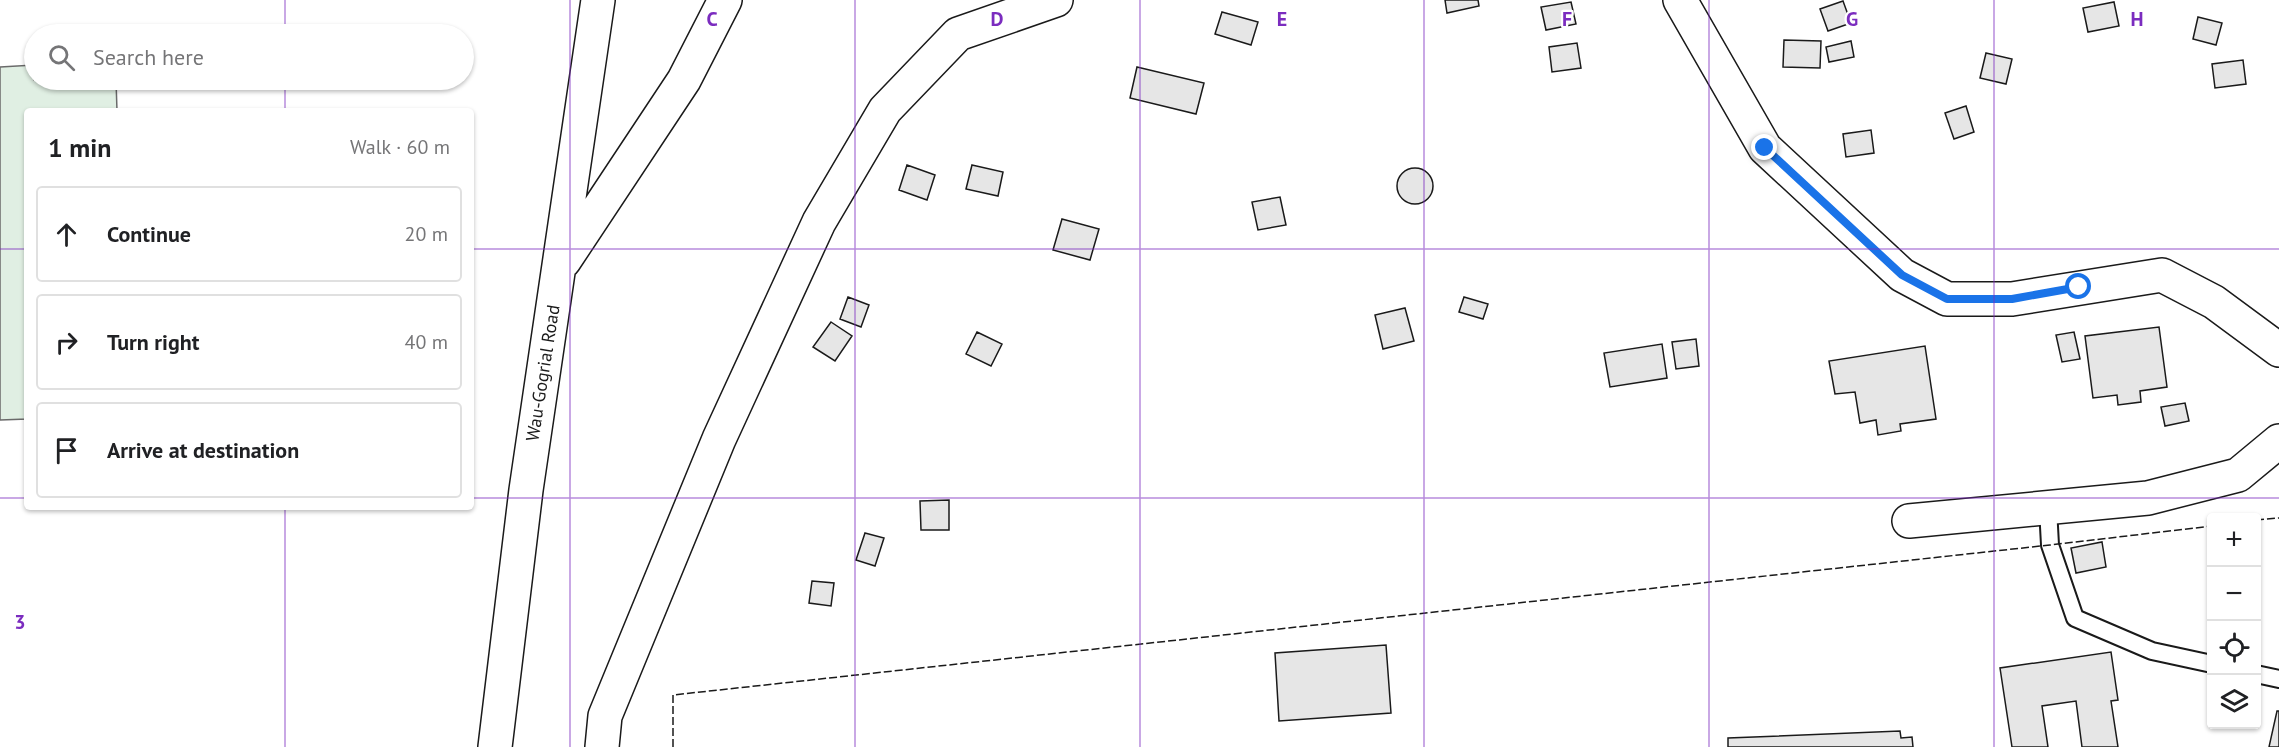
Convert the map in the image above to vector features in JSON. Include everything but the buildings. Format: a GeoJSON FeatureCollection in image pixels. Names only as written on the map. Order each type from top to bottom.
{"type":"FeatureCollection","features":[{"type":"Feature","properties":{"kind":"street","name":"Wau-Gogrial Road"},"geometry":{"type":"LineString","coordinates":[[495,747],[526,490],[598,0]]}},
{"type":"Feature","properties":{"kind":"street"},"geometry":{"type":"LineString","coordinates":[[559,268],[684,80],[725,0]]}},
{"type":"Feature","properties":{"kind":"street"},"geometry":{"type":"LineString","coordinates":[[602,747],[605,716],[719,440],[819,222],[885,110],[958,34],[1056,0]]}},
{"type":"Feature","properties":{"kind":"street"},"geometry":{"type":"LineString","coordinates":[[1680,0],[1765,148],[1902,275],[1947,299],[2012,299],[2162,275],[2214,302],[2279,350]]}},
{"type":"Feature","properties":{"kind":"street"},"geometry":{"type":"LineString","coordinates":[[1909,520],[2148,498],[2238,476],[2279,441]]}},
{"type":"Feature","properties":{"kind":"lane"},"geometry":{"type":"LineString","coordinates":[[2048,508],[2050,545],[2075,618],[2152,651],[2207,663]]}},
{"type":"Feature","properties":{"kind":"lane"},"geometry":{"type":"LineString","coordinates":[[2261,675],[2279,679]]}},
{"type":"Feature","properties":{"kind":"green space"},"geometry":{"type":"Polygon","coordinates":[[[24,66],[24,90],[116,90],[117,108],[24,108],[24,419],[0,420],[0,67],[24,66]]]}},
{"type":"Feature","properties":{"kind":"fence"},"geometry":{"type":"LineString","coordinates":[[2261,520],[2279,518]]}},
{"type":"Feature","properties":{"kind":"fence"},"geometry":{"type":"LineString","coordinates":[[673,747],[673,695],[2207,527]]}},
{"type":"Feature","properties":{"kind":"route"},"geometry":{"type":"LineString","coordinates":[[1765,148],[1902,275],[1947,299],[2012,299],[2079,287]]}}]}
